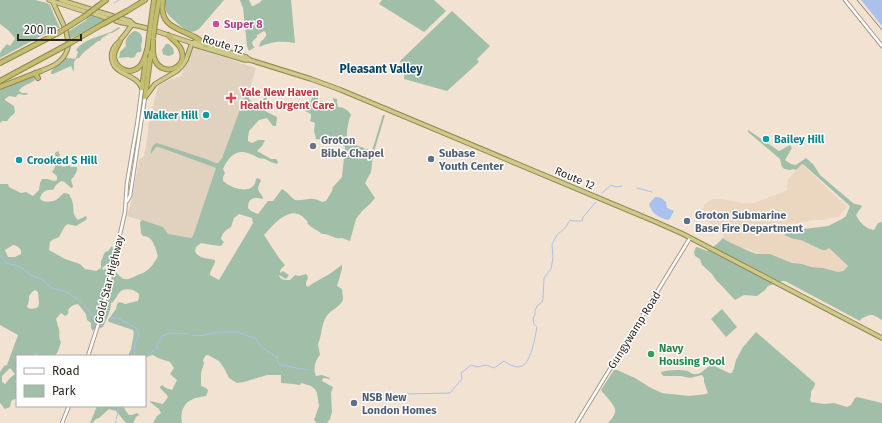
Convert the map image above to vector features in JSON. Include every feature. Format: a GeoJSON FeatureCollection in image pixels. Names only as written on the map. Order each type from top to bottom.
{"type":"FeatureCollection","features":[{"type":"Feature","properties":{"kind":"highway"},"geometry":{"type":"LineString","coordinates":[[51,0],[61,2],[87,12]]}},
{"type":"Feature","properties":{"kind":"highway"},"geometry":{"type":"LineString","coordinates":[[51,0],[64,26]]}},
{"type":"Feature","properties":{"kind":"highway"},"geometry":{"type":"LineString","coordinates":[[0,63],[58,33],[87,12],[95,10],[106,0]]}},
{"type":"Feature","properties":{"kind":"highway"},"geometry":{"type":"LineString","coordinates":[[0,80],[61,48],[70,41],[145,0]]}},
{"type":"Feature","properties":{"kind":"highway"},"geometry":{"type":"LineString","coordinates":[[145,97],[154,0]]}},
{"type":"Feature","properties":{"kind":"highway"},"geometry":{"type":"LineString","coordinates":[[153,22],[159,0]]}},
{"type":"Feature","properties":{"kind":"highway"},"geometry":{"type":"LineString","coordinates":[[163,0],[163,13],[169,23],[175,28],[197,38],[206,46]]}},
{"type":"Feature","properties":{"kind":"highway"},"geometry":{"type":"LineString","coordinates":[[57,12],[57,7],[61,2]]}},
{"type":"Feature","properties":{"kind":"highway"},"geometry":{"type":"LineString","coordinates":[[95,10],[113,16]]}},
{"type":"Feature","properties":{"kind":"highway"},"geometry":{"type":"LineString","coordinates":[[95,10],[109,18]]}},
{"type":"Feature","properties":{"kind":"highway"},"geometry":{"type":"LineString","coordinates":[[120,18],[146,28]]}},
{"type":"Feature","properties":{"kind":"highway"},"geometry":{"type":"LineString","coordinates":[[116,21],[129,25],[133,24]]}},
{"type":"Feature","properties":{"kind":"highway"},"geometry":{"type":"LineString","coordinates":[[133,24],[127,30],[115,51],[114,58],[117,65],[124,70],[131,71],[139,67],[143,61],[151,39]]}},
{"type":"Feature","properties":{"kind":"highway"},"geometry":{"type":"LineString","coordinates":[[66,31],[70,41]]}},
{"type":"Feature","properties":{"kind":"highway","name":"Route 12"},"geometry":{"type":"LineString","coordinates":[[156,31],[245,60],[250,60]]}},
{"type":"Feature","properties":{"kind":"highway"},"geometry":{"type":"LineString","coordinates":[[151,39],[153,55],[157,64],[164,69],[173,69],[178,66],[183,57],[180,48],[168,35]]}},
{"type":"Feature","properties":{"kind":"highway"},"geometry":{"type":"LineString","coordinates":[[120,41],[112,52],[113,62],[120,71],[136,79],[142,88]]}},
{"type":"Feature","properties":{"kind":"highway","name":"Route 12"},"geometry":{"type":"LineString","coordinates":[[192,43],[194,42],[245,57],[250,60],[311,79],[612,203],[690,238],[882,338]]}},
{"type":"Feature","properties":{"kind":"highway"},"geometry":{"type":"LineString","coordinates":[[145,97],[156,83],[182,67],[192,43]]}},
{"type":"Feature","properties":{"kind":"highway"},"geometry":{"type":"LineString","coordinates":[[0,87],[54,66],[60,61],[68,47]]}},
{"type":"Feature","properties":{"kind":"highway"},"geometry":{"type":"LineString","coordinates":[[142,88],[147,50]]}},
{"type":"Feature","properties":{"kind":"highway"},"geometry":{"type":"LineString","coordinates":[[35,73],[38,78]]}},
{"type":"Feature","properties":{"kind":"main road"},"geometry":{"type":"LineString","coordinates":[[845,0],[882,46]]}},
{"type":"Feature","properties":{"kind":"main road","name":"Gold Star Highway"},"geometry":{"type":"LineString","coordinates":[[88,355],[108,287],[126,201],[127,183],[142,88]]}},
{"type":"Feature","properties":{"kind":"main road","name":"Gold Star Highway"},"geometry":{"type":"LineString","coordinates":[[126,201],[130,196],[145,97]]}},
{"type":"Feature","properties":{"kind":"main road","name":"Gungywamp Road"},"geometry":{"type":"LineString","coordinates":[[577,423],[690,238]]}},
{"type":"Feature","properties":{"kind":"main road"},"geometry":{"type":"LineString","coordinates":[[62,423],[69,407]]}},
{"type":"Feature","properties":{"kind":"shaded area"},"geometry":{"type":"Polygon","coordinates":[[[193,47],[256,68],[249,92],[193,242],[167,234],[163,227],[127,216],[139,160],[144,156],[149,122],[158,86],[181,76],[193,47]]]}},
{"type":"Feature","properties":{"kind":"shaded area"},"geometry":{"type":"Polygon","coordinates":[[[802,164],[847,207],[838,217],[780,226],[780,230],[789,238],[801,240],[822,250],[829,248],[848,266],[842,271],[838,272],[802,264],[793,264],[773,255],[760,254],[737,246],[723,238],[724,236],[714,226],[701,218],[704,205],[712,199],[754,203],[786,191],[788,179],[802,164]]]}},
{"type":"Feature","properties":{"kind":"green space"},"geometry":{"type":"Polygon","coordinates":[[[0,0],[35,0],[47,3],[50,5],[60,28],[56,28],[0,58],[1,51],[7,44],[10,46],[15,38],[0,24],[0,0]]]}},
{"type":"Feature","properties":{"kind":"green space"},"geometry":{"type":"Polygon","coordinates":[[[165,0],[224,0],[199,29],[190,32],[181,27],[167,13],[165,9],[165,0]]]}},
{"type":"Feature","properties":{"kind":"green space"},"geometry":{"type":"Polygon","coordinates":[[[240,0],[249,0],[253,6],[262,0],[291,0],[295,43],[277,42],[259,47],[261,41],[266,36],[264,31],[257,35],[252,42],[253,46],[255,47],[249,51],[247,46],[243,8],[240,0]]]}},
{"type":"Feature","properties":{"kind":"green space"},"geometry":{"type":"Polygon","coordinates":[[[382,0],[434,0],[446,11],[424,32],[379,4],[382,0]]]}},
{"type":"Feature","properties":{"kind":"green space"},"geometry":{"type":"Polygon","coordinates":[[[452,11],[490,46],[477,59],[479,62],[447,91],[404,79],[405,69],[400,61],[452,11]]]}},
{"type":"Feature","properties":{"kind":"green space"},"geometry":{"type":"Polygon","coordinates":[[[91,15],[106,20],[70,39],[68,33],[69,31],[85,21],[91,15]]]}},
{"type":"Feature","properties":{"kind":"green space"},"geometry":{"type":"Polygon","coordinates":[[[119,27],[119,29],[102,38],[79,58],[77,58],[74,62],[74,72],[71,66],[51,74],[52,70],[65,58],[76,58],[78,52],[76,50],[82,44],[90,39],[111,32],[119,27]]]}},
{"type":"Feature","properties":{"kind":"green space"},"geometry":{"type":"Polygon","coordinates":[[[134,31],[139,33],[142,37],[141,52],[138,52],[135,57],[119,58],[120,52],[126,46],[127,37],[134,31]]]}},
{"type":"Feature","properties":{"kind":"green space"},"geometry":{"type":"Polygon","coordinates":[[[166,44],[169,44],[173,48],[174,53],[172,55],[168,56],[163,54],[162,50],[166,44]]]}},
{"type":"Feature","properties":{"kind":"green space"},"geometry":{"type":"Polygon","coordinates":[[[33,76],[35,78],[34,81],[23,86],[19,91],[28,94],[18,94],[16,97],[9,96],[5,99],[14,106],[15,112],[7,121],[2,121],[0,123],[0,90],[33,76]]]}},
{"type":"Feature","properties":{"kind":"green space"},"geometry":{"type":"Polygon","coordinates":[[[250,90],[249,99],[257,107],[260,107],[262,100],[266,97],[264,110],[277,117],[276,126],[273,126],[267,118],[259,120],[249,131],[248,141],[252,143],[258,140],[265,140],[257,151],[271,159],[276,159],[278,162],[277,164],[272,163],[248,153],[239,152],[232,156],[223,169],[225,173],[223,181],[237,188],[247,189],[251,188],[256,179],[258,178],[261,180],[258,189],[263,199],[252,199],[248,204],[248,208],[251,211],[258,214],[268,201],[273,201],[282,189],[295,200],[313,199],[322,202],[326,201],[333,187],[342,177],[345,147],[339,142],[316,139],[314,131],[315,123],[310,121],[311,114],[301,109],[302,107],[307,107],[315,93],[318,95],[318,100],[332,105],[334,103],[333,98],[337,99],[338,107],[346,109],[351,115],[347,142],[372,151],[383,115],[385,115],[373,155],[371,172],[365,183],[375,198],[356,219],[350,241],[327,234],[322,234],[309,225],[302,216],[293,213],[284,216],[264,235],[285,265],[280,273],[283,271],[289,275],[286,279],[279,275],[280,278],[290,280],[295,275],[299,276],[306,274],[308,278],[306,285],[308,287],[342,265],[337,286],[342,289],[343,299],[342,302],[324,320],[318,344],[320,355],[316,362],[315,368],[316,376],[322,375],[330,378],[323,378],[322,381],[333,387],[331,393],[332,412],[327,423],[317,423],[314,420],[319,406],[317,393],[311,386],[301,383],[300,385],[281,383],[281,375],[267,375],[237,383],[229,378],[219,361],[206,355],[203,360],[204,363],[201,373],[201,386],[208,390],[206,396],[195,398],[187,403],[181,416],[182,423],[153,423],[157,416],[161,413],[159,409],[150,401],[163,404],[168,397],[160,387],[162,385],[172,390],[177,380],[170,374],[174,368],[170,362],[153,355],[146,358],[146,355],[128,355],[134,333],[133,330],[109,322],[108,320],[119,302],[125,304],[138,301],[139,294],[129,289],[121,291],[111,303],[103,327],[94,329],[93,331],[91,328],[91,323],[87,320],[86,314],[78,304],[73,305],[68,310],[68,314],[66,316],[61,313],[56,319],[61,342],[56,354],[16,355],[16,398],[11,401],[10,407],[5,409],[0,403],[0,372],[4,366],[7,365],[18,335],[0,325],[0,184],[8,184],[9,187],[21,193],[26,192],[33,196],[39,190],[42,179],[57,180],[57,176],[52,172],[56,163],[55,153],[58,151],[60,156],[59,165],[64,167],[69,165],[71,167],[77,167],[76,173],[71,180],[73,186],[72,188],[61,181],[53,190],[43,193],[40,199],[46,202],[52,201],[56,200],[64,193],[69,194],[73,203],[76,218],[78,220],[86,216],[87,218],[76,226],[68,224],[65,226],[59,237],[50,242],[49,250],[65,259],[80,264],[85,269],[96,271],[101,268],[101,261],[105,252],[112,246],[111,261],[102,268],[103,270],[110,268],[122,278],[127,279],[144,273],[153,265],[158,256],[155,246],[151,240],[146,236],[143,236],[141,233],[140,222],[142,220],[163,227],[168,234],[191,238],[193,236],[216,168],[159,147],[156,147],[151,154],[152,147],[157,143],[216,163],[218,163],[222,158],[247,91],[250,90]],[[239,214],[234,218],[231,227],[222,235],[221,239],[224,242],[221,246],[201,243],[196,247],[195,251],[198,256],[215,260],[210,275],[219,280],[253,223],[252,218],[239,214]],[[13,245],[5,250],[8,257],[15,257],[21,254],[21,250],[17,246],[13,245]],[[35,290],[29,296],[27,307],[31,309],[38,307],[39,303],[38,292],[35,290]],[[10,368],[2,376],[2,382],[5,384],[15,374],[10,368]]]}},
{"type":"Feature","properties":{"kind":"green space"},"geometry":{"type":"Polygon","coordinates":[[[748,130],[779,151],[790,145],[792,148],[785,160],[791,164],[796,165],[806,158],[813,164],[820,175],[853,203],[862,206],[856,215],[861,223],[866,227],[874,230],[878,223],[882,222],[882,320],[876,316],[870,315],[861,319],[860,321],[785,281],[768,286],[757,296],[744,295],[735,300],[702,265],[700,259],[695,256],[694,252],[696,247],[707,251],[723,238],[751,252],[757,254],[770,254],[792,263],[838,272],[843,271],[848,266],[829,248],[822,250],[801,240],[793,239],[784,235],[797,228],[804,229],[828,226],[846,216],[850,206],[804,165],[802,164],[796,170],[783,168],[780,159],[748,132],[748,130]]]}},
{"type":"Feature","properties":{"kind":"green space"},"geometry":{"type":"Polygon","coordinates":[[[722,309],[737,327],[726,337],[711,319],[722,309]]]}},
{"type":"Feature","properties":{"kind":"green space"},"geometry":{"type":"Polygon","coordinates":[[[756,332],[815,383],[815,386],[811,392],[811,402],[824,404],[834,403],[847,407],[851,405],[857,397],[882,403],[882,423],[608,423],[614,415],[615,410],[601,390],[614,370],[635,378],[662,393],[689,396],[706,394],[708,393],[702,375],[690,378],[681,376],[664,376],[661,372],[681,370],[698,374],[712,365],[732,373],[736,360],[743,347],[756,332]]]}},
{"type":"Feature","properties":{"kind":"green space"},"geometry":{"type":"Polygon","coordinates":[[[97,407],[124,407],[129,415],[137,413],[139,415],[133,423],[126,423],[116,411],[109,409],[99,418],[90,423],[97,407]]]}},
{"type":"Feature","properties":{"kind":"water"},"geometry":{"type":"Polygon","coordinates":[[[861,0],[882,0],[882,26],[861,0]]]}},
{"type":"Feature","properties":{"kind":"water"},"geometry":{"type":"Polygon","coordinates":[[[655,197],[666,202],[667,208],[674,211],[669,220],[659,217],[652,210],[649,204],[655,197]]]}},
{"type":"Feature","properties":{"kind":"waterway"},"geometry":{"type":"LineString","coordinates":[[114,3],[119,0]]}},
{"type":"Feature","properties":{"kind":"waterway"},"geometry":{"type":"LineString","coordinates":[[602,193],[611,185],[616,187],[622,186]]}},
{"type":"Feature","properties":{"kind":"waterway"},"geometry":{"type":"LineString","coordinates":[[637,188],[652,192]]}},
{"type":"Feature","properties":{"kind":"waterway"},"geometry":{"type":"LineString","coordinates":[[406,394],[450,393],[462,379],[461,373],[471,365],[477,367],[486,365],[494,368],[504,361],[519,367],[527,362],[534,344],[537,327],[534,324],[533,318],[537,306],[543,299],[544,278],[551,269],[553,258],[552,244],[557,235],[565,228],[570,220],[582,221],[583,217],[596,202]]}},
{"type":"Feature","properties":{"kind":"waterway"},"geometry":{"type":"LineString","coordinates":[[0,256],[6,263],[19,266],[52,288],[66,292],[78,299],[94,317]]}},
{"type":"Feature","properties":{"kind":"waterway"},"geometry":{"type":"LineString","coordinates":[[110,318],[118,318],[136,328],[139,335],[136,340],[134,350],[135,355]]}},
{"type":"Feature","properties":{"kind":"waterway"},"geometry":{"type":"LineString","coordinates":[[192,335],[198,336],[220,332],[238,332],[256,339],[260,346],[278,358],[278,363],[280,365],[308,370]]}},
{"type":"Feature","properties":{"kind":"waterway"},"geometry":{"type":"LineString","coordinates":[[146,356],[156,349],[161,337],[169,333],[188,334]]}},
{"type":"Feature","properties":{"kind":"waterway"},"geometry":{"type":"LineString","coordinates":[[116,419],[118,407]]}},
{"type":"Feature","properties":{"kind":"railway"},"geometry":{"type":"LineString","coordinates":[[857,0],[882,30]]}},
{"type":"Feature","properties":{"kind":"place","name":"Super 8"},"geometry":{"type":"Point","coordinates":[216,24]}},
{"type":"Feature","properties":{"kind":"place","name":"Yale New Haven Health Urgent Care"},"geometry":{"type":"Point","coordinates":[231,98]}},
{"type":"Feature","properties":{"kind":"place","name":"Walker Hill"},"geometry":{"type":"Point","coordinates":[206,115]}},
{"type":"Feature","properties":{"kind":"place","name":"Bailey Hill"},"geometry":{"type":"Point","coordinates":[766,139]}},
{"type":"Feature","properties":{"kind":"place","name":"Groton Bible Chapel"},"geometry":{"type":"Point","coordinates":[313,146]}},
{"type":"Feature","properties":{"kind":"place","name":"Subase Youth Center"},"geometry":{"type":"Point","coordinates":[431,159]}},
{"type":"Feature","properties":{"kind":"place","name":"Crooked S Hill"},"geometry":{"type":"Point","coordinates":[19,160]}},
{"type":"Feature","properties":{"kind":"place","name":"Groton Submarine Base Fire Department"},"geometry":{"type":"Point","coordinates":[687,221]}},
{"type":"Feature","properties":{"kind":"place","name":"Navy Housing Pool"},"geometry":{"type":"Point","coordinates":[651,354]}},
{"type":"Feature","properties":{"kind":"place","name":"NSB New London Homes"},"geometry":{"type":"Point","coordinates":[354,403]}},
{"type":"Feature","properties":{"kind":"district","name":"Pleasant Valley"},"geometry":{"type":"Point","coordinates":[381,69]}}]}
